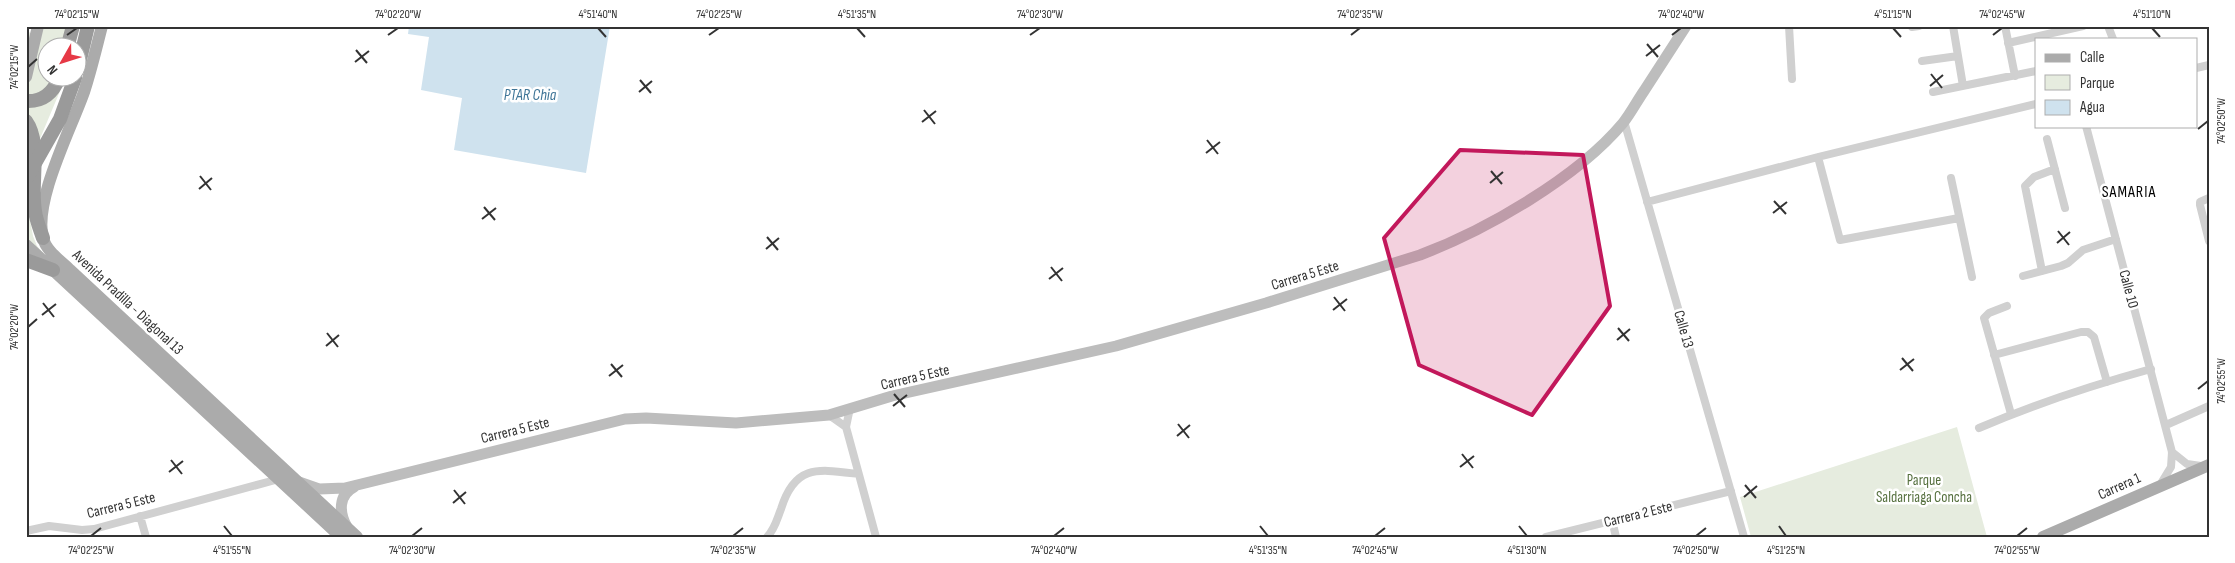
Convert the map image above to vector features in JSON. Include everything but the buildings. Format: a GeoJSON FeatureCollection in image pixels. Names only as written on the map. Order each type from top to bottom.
{"type":"FeatureCollection","features":[{"type":"Feature","properties":{"kind":"highway"},"geometry":{"type":"LineString","coordinates":[[26,101],[35,101],[49,95],[55,88]]}},
{"type":"Feature","properties":{"kind":"highway"},"geometry":{"type":"LineString","coordinates":[[26,179],[60,119],[71,88]]}},
{"type":"Feature","properties":{"kind":"highway"},"geometry":{"type":"LineString","coordinates":[[26,121],[34,138],[34,211],[43,238]]}},
{"type":"Feature","properties":{"kind":"highway"},"geometry":{"type":"LineString","coordinates":[[26,260],[53,270]]}},
{"type":"Feature","properties":{"kind":"main road"},"geometry":{"type":"LineString","coordinates":[[26,76],[38,26]]}},
{"type":"Feature","properties":{"kind":"main road"},"geometry":{"type":"LineString","coordinates":[[43,238],[44,204],[56,162],[84,91],[102,26]]}},
{"type":"Feature","properties":{"kind":"main road","name":"Avenida Pradilla - Diagonal 13"},"geometry":{"type":"LineString","coordinates":[[43,238],[53,253],[70,270],[295,480],[349,534]]}},
{"type":"Feature","properties":{"kind":"main road","name":"Avenida Pradilla - Diagonal 13"},"geometry":{"type":"LineString","coordinates":[[26,245],[279,479],[349,534]]}},
{"type":"Feature","properties":{"kind":"main road","name":"Carrera 1"},"geometry":{"type":"LineString","coordinates":[[2043,537],[2207,466]]}},
{"type":"Feature","properties":{"kind":"street","name":"Carrera 5 Este"},"geometry":{"type":"LineString","coordinates":[[295,480],[319,489],[332,490],[625,419],[736,423],[801,419],[828,415],[892,396],[1034,366],[1116,346],[1266,303],[1420,255],[1469,234],[1510,212],[1545,190],[1608,140],[1624,121],[1686,26]]}},
{"type":"Feature","properties":{"kind":"street"},"geometry":{"type":"LineString","coordinates":[[1789,26],[1792,79]]}},
{"type":"Feature","properties":{"kind":"street"},"geometry":{"type":"LineString","coordinates":[[1953,26],[1963,86]]}},
{"type":"Feature","properties":{"kind":"street"},"geometry":{"type":"LineString","coordinates":[[2005,26],[2015,76]]}},
{"type":"Feature","properties":{"kind":"street"},"geometry":{"type":"LineString","coordinates":[[2008,43],[2083,26]]}},
{"type":"Feature","properties":{"kind":"street"},"geometry":{"type":"LineString","coordinates":[[2108,26],[2113,38]]}},
{"type":"Feature","properties":{"kind":"street"},"geometry":{"type":"LineString","coordinates":[[1922,62],[1958,56]]}},
{"type":"Feature","properties":{"kind":"street"},"geometry":{"type":"LineString","coordinates":[[1933,92],[2035,71]]}},
{"type":"Feature","properties":{"kind":"street"},"geometry":{"type":"LineString","coordinates":[[1647,202],[1818,157],[2035,104]]}},
{"type":"Feature","properties":{"kind":"street","name":"Calle 13"},"geometry":{"type":"LineString","coordinates":[[1624,121],[1744,537]]}},
{"type":"Feature","properties":{"kind":"street","name":"Calle 10"},"geometry":{"type":"LineString","coordinates":[[2087,128],[2172,452]]}},
{"type":"Feature","properties":{"kind":"street"},"geometry":{"type":"LineString","coordinates":[[2048,139],[2065,208]]}},
{"type":"Feature","properties":{"kind":"street"},"geometry":{"type":"LineString","coordinates":[[1818,157],[1840,240],[1960,218]]}},
{"type":"Feature","properties":{"kind":"street"},"geometry":{"type":"LineString","coordinates":[[2042,271],[2025,186],[2034,177],[2055,170]]}},
{"type":"Feature","properties":{"kind":"street"},"geometry":{"type":"LineString","coordinates":[[1951,178],[1972,277]]}},
{"type":"Feature","properties":{"kind":"street"},"geometry":{"type":"LineString","coordinates":[[2209,198],[2204,199],[2200,205],[2209,241]]}},
{"type":"Feature","properties":{"kind":"street"},"geometry":{"type":"LineString","coordinates":[[2023,276],[2068,263],[2083,250],[2116,239]]}},
{"type":"Feature","properties":{"kind":"street"},"geometry":{"type":"LineString","coordinates":[[2007,306],[1989,313],[1984,318],[2012,414]]}},
{"type":"Feature","properties":{"kind":"street"},"geometry":{"type":"LineString","coordinates":[[1994,355],[2081,332],[2088,332],[2094,338],[2107,382]]}},
{"type":"Feature","properties":{"kind":"street"},"geometry":{"type":"LineString","coordinates":[[1980,428],[2012,414],[2151,369]]}},
{"type":"Feature","properties":{"kind":"street"},"geometry":{"type":"LineString","coordinates":[[2166,425],[2209,406]]}},
{"type":"Feature","properties":{"kind":"street"},"geometry":{"type":"LineString","coordinates":[[850,408],[846,427],[876,537]]}},
{"type":"Feature","properties":{"kind":"street"},"geometry":{"type":"LineString","coordinates":[[828,415],[846,427]]}},
{"type":"Feature","properties":{"kind":"street"},"geometry":{"type":"LineString","coordinates":[[2172,452],[2187,464],[2207,466]]}},
{"type":"Feature","properties":{"kind":"street"},"geometry":{"type":"LineString","coordinates":[[2159,486],[2171,467],[2172,452]]}},
{"type":"Feature","properties":{"kind":"street"},"geometry":{"type":"LineString","coordinates":[[767,537],[775,527],[786,492],[796,480],[820,470],[858,474]]}},
{"type":"Feature","properties":{"kind":"street","name":"Carrera 5 Este"},"geometry":{"type":"LineString","coordinates":[[26,530],[50,526],[82,530],[94,529],[279,479]]}},
{"type":"Feature","properties":{"kind":"street"},"geometry":{"type":"LineString","coordinates":[[349,534],[342,519],[340,509],[343,498],[349,489],[357,485]]}},
{"type":"Feature","properties":{"kind":"street","name":"Carrera 2 Este"},"geometry":{"type":"LineString","coordinates":[[1546,537],[1730,491]]}},
{"type":"Feature","properties":{"kind":"street"},"geometry":{"type":"LineString","coordinates":[[140,516],[146,537]]}},
{"type":"Feature","properties":{"kind":"street"},"geometry":{"type":"LineString","coordinates":[[1612,520],[1616,537]]}},
{"type":"Feature","properties":{"kind":"highlighted area"},"geometry":{"type":"Polygon","coordinates":[[[1460,150],[1583,155],[1610,306],[1532,415],[1419,365],[1384,238],[1460,150]]]}},
{"type":"Feature","properties":{"kind":"green space"},"geometry":{"type":"Polygon","coordinates":[[[43,26],[68,26],[65,38],[38,38],[38,88],[47,88],[43,94],[26,97],[26,31],[41,37],[43,26]]]}},
{"type":"Feature","properties":{"kind":"green space"},"geometry":{"type":"Polygon","coordinates":[[[56,88],[61,88],[39,141],[26,115],[26,105],[56,88]]]}},
{"type":"Feature","properties":{"kind":"green space"},"geometry":{"type":"Polygon","coordinates":[[[26,155],[29,215],[33,236],[37,246],[52,263],[26,239],[26,155]]]}},
{"type":"Feature","properties":{"kind":"green space","name":"Parque Saldarriaga Concha"},"geometry":{"type":"Polygon","coordinates":[[[1957,427],[1987,537],[1751,537],[1740,497],[1957,427]]]}},
{"type":"Feature","properties":{"kind":"water","name":"PTAR Chia"},"geometry":{"type":"Polygon","coordinates":[[[409,26],[610,26],[586,173],[454,150],[462,98],[421,90],[429,37],[408,34],[409,26]]]}},
{"type":"Feature","properties":{"kind":"district","name":"SAMARIA"},"geometry":{"type":"Point","coordinates":[2129,191]}}]}
